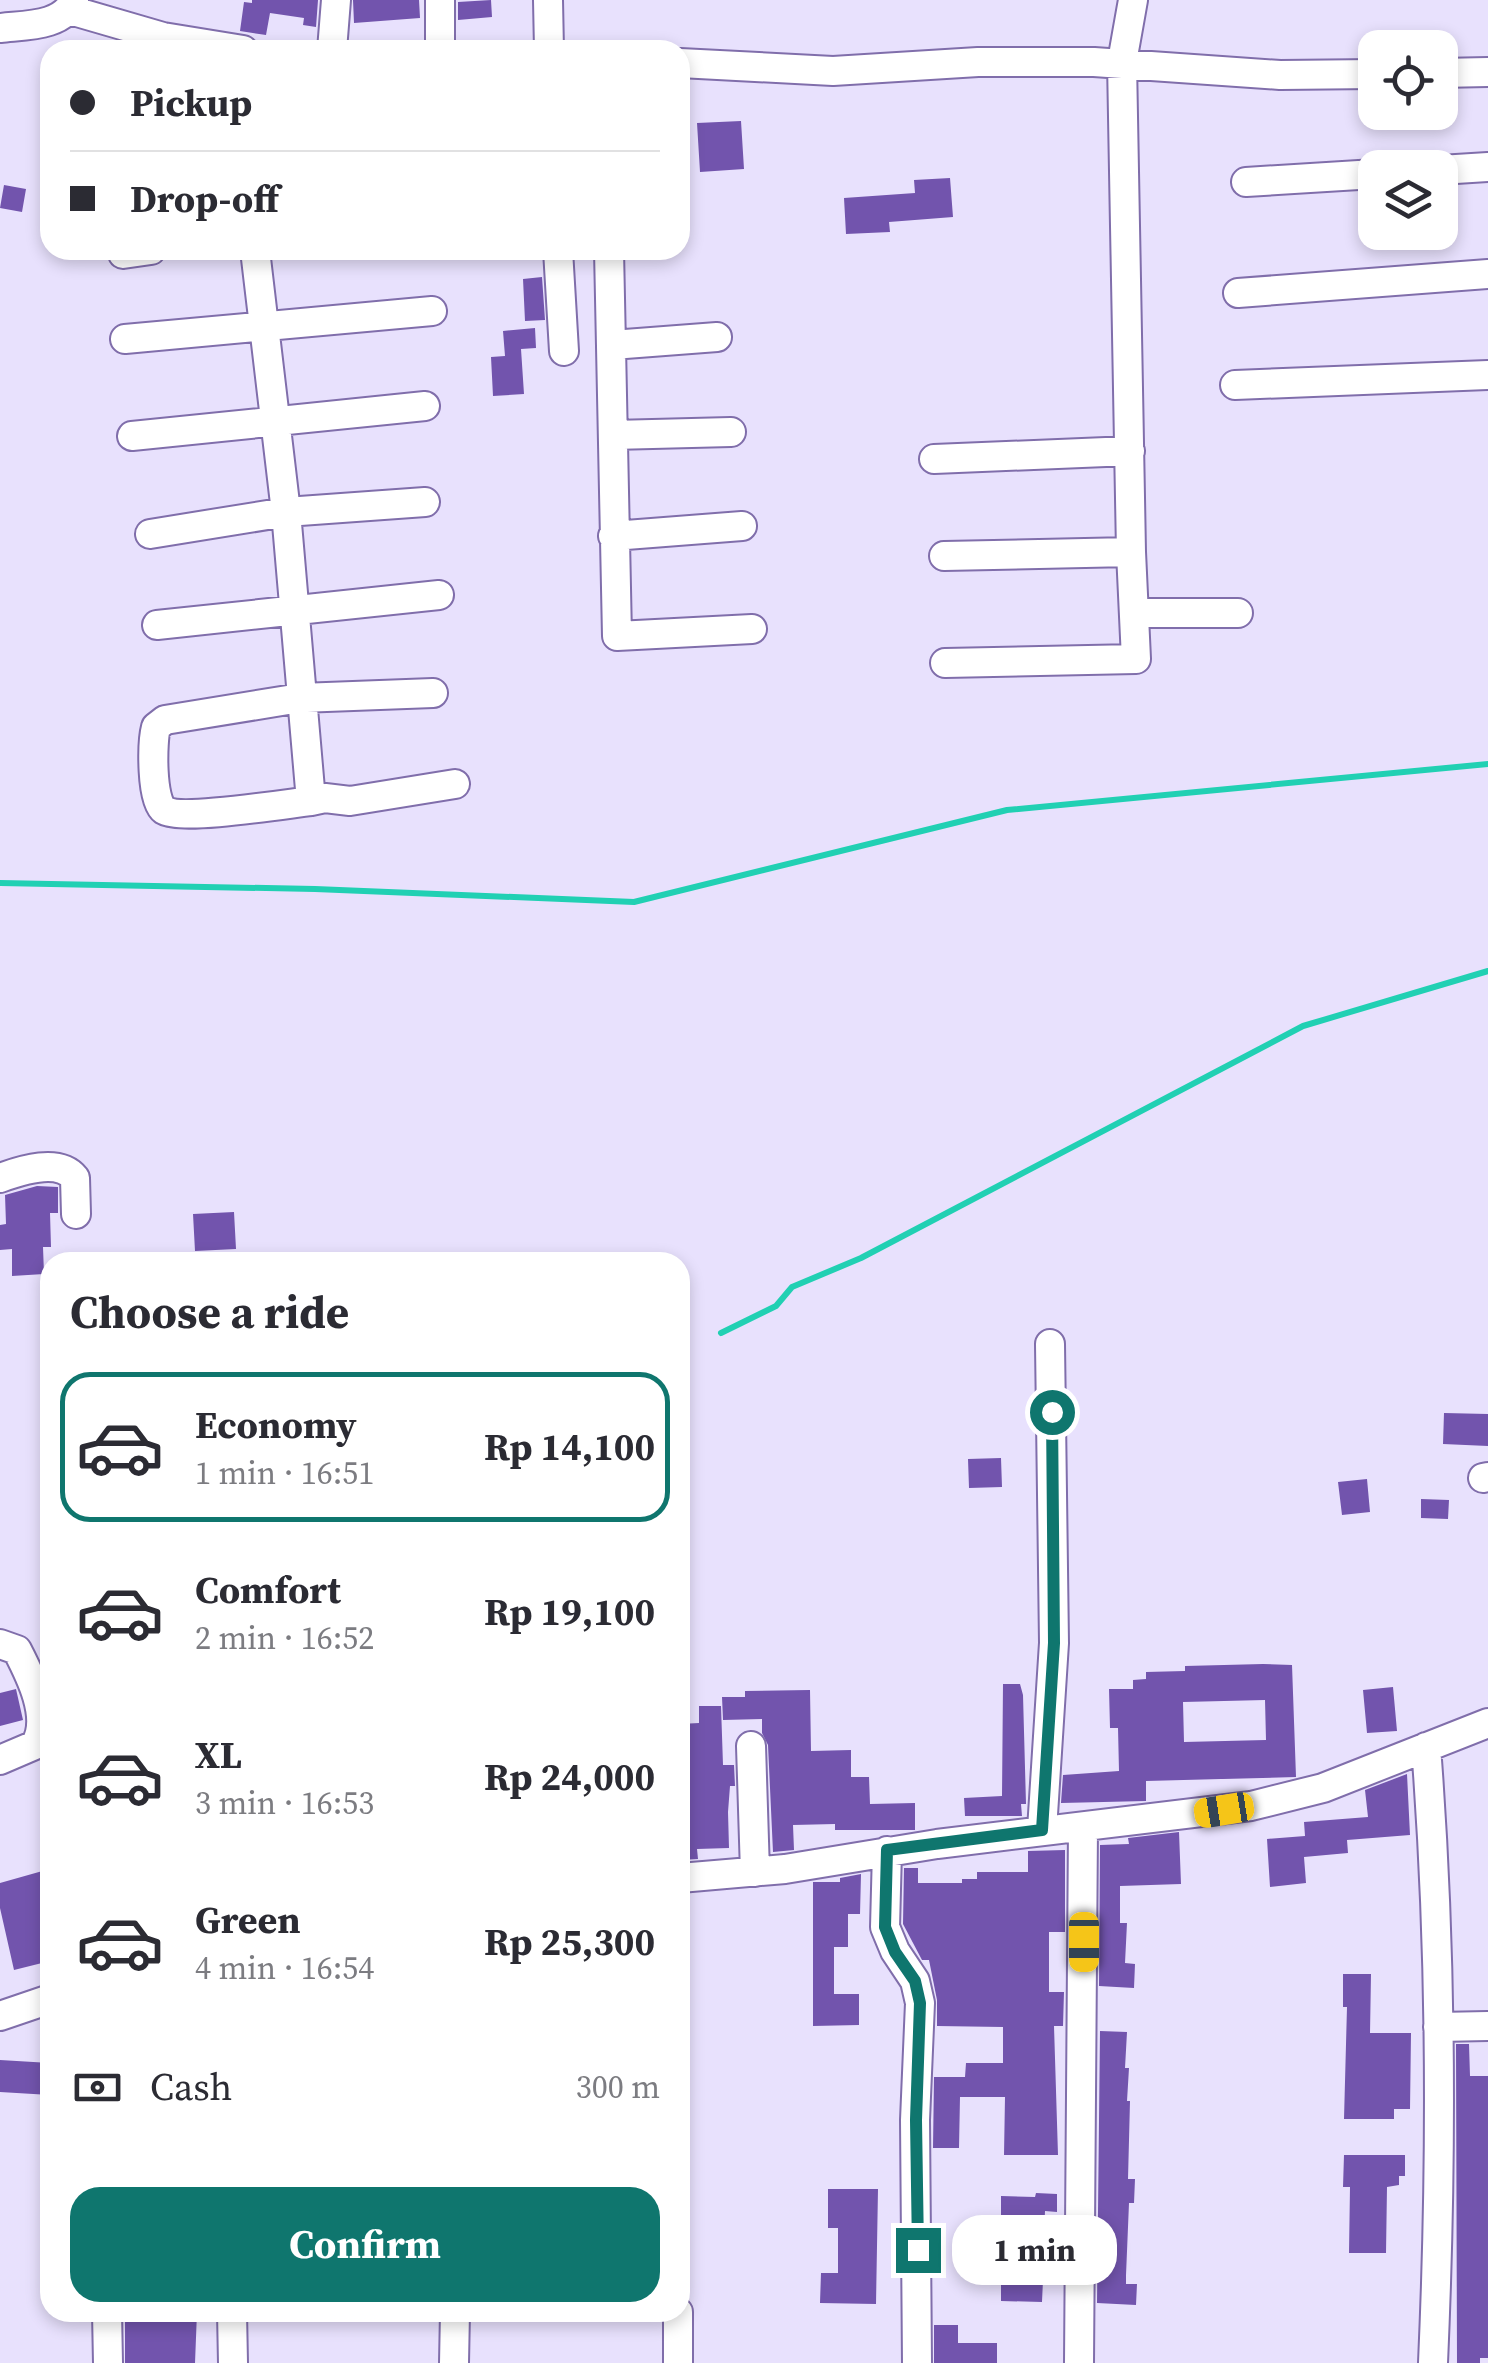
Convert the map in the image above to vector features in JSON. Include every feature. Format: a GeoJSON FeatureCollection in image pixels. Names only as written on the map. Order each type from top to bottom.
{"type":"FeatureCollection","features":[{"type":"Feature","properties":{"kind":"street"},"geometry":{"type":"LineString","coordinates":[[333,40],[336,0]]}},
{"type":"Feature","properties":{"kind":"street"},"geometry":{"type":"LineString","coordinates":[[440,0],[440,40]]}},
{"type":"Feature","properties":{"kind":"street"},"geometry":{"type":"LineString","coordinates":[[548,0],[549,40]]}},
{"type":"Feature","properties":{"kind":"street"},"geometry":{"type":"LineString","coordinates":[[945,663],[1136,658],[1122,62],[1133,0]]}},
{"type":"Feature","properties":{"kind":"street"},"geometry":{"type":"LineString","coordinates":[[0,28],[53,20],[72,5],[182,40]]}},
{"type":"Feature","properties":{"kind":"street"},"geometry":{"type":"LineString","coordinates":[[690,63],[833,71],[978,62],[1122,62],[1280,75],[1358,74]]}},
{"type":"Feature","properties":{"kind":"street"},"geometry":{"type":"LineString","coordinates":[[1458,73],[1488,72]]}},
{"type":"Feature","properties":{"kind":"street"},"geometry":{"type":"LineString","coordinates":[[1458,169],[1488,167]]}},
{"type":"Feature","properties":{"kind":"street"},"geometry":{"type":"LineString","coordinates":[[1246,182],[1358,175]]}},
{"type":"Feature","properties":{"kind":"street"},"geometry":{"type":"LineString","coordinates":[[255,260],[286,512],[311,802]]}},
{"type":"Feature","properties":{"kind":"street"},"geometry":{"type":"LineString","coordinates":[[559,260],[564,352]]}},
{"type":"Feature","properties":{"kind":"street"},"geometry":{"type":"LineString","coordinates":[[609,260],[617,636],[752,630]]}},
{"type":"Feature","properties":{"kind":"street"},"geometry":{"type":"LineString","coordinates":[[1238,293],[1488,274]]}},
{"type":"Feature","properties":{"kind":"street"},"geometry":{"type":"LineString","coordinates":[[125,339],[432,310]]}},
{"type":"Feature","properties":{"kind":"street"},"geometry":{"type":"LineString","coordinates":[[612,344],[716,337]]}},
{"type":"Feature","properties":{"kind":"street"},"geometry":{"type":"LineString","coordinates":[[1236,385],[1488,375]]}},
{"type":"Feature","properties":{"kind":"street"},"geometry":{"type":"LineString","coordinates":[[132,436],[425,406]]}},
{"type":"Feature","properties":{"kind":"street"},"geometry":{"type":"LineString","coordinates":[[612,435],[731,432]]}},
{"type":"Feature","properties":{"kind":"street"},"geometry":{"type":"LineString","coordinates":[[934,459],[1130,451]]}},
{"type":"Feature","properties":{"kind":"street"},"geometry":{"type":"LineString","coordinates":[[150,534],[286,512],[426,502]]}},
{"type":"Feature","properties":{"kind":"street"},"geometry":{"type":"LineString","coordinates":[[612,536],[742,526]]}},
{"type":"Feature","properties":{"kind":"street"},"geometry":{"type":"LineString","coordinates":[[944,556],[1131,552]]}},
{"type":"Feature","properties":{"kind":"street"},"geometry":{"type":"LineString","coordinates":[[157,625],[439,595]]}},
{"type":"Feature","properties":{"kind":"street"},"geometry":{"type":"LineString","coordinates":[[1134,613],[1238,613]]}},
{"type":"Feature","properties":{"kind":"street"},"geometry":{"type":"LineString","coordinates":[[434,693],[300,698],[159,722],[154,740],[156,792],[160,806],[179,814],[369,798],[455,784]]}},
{"type":"Feature","properties":{"kind":"street"},"geometry":{"type":"LineString","coordinates":[[0,1178],[36,1168],[66,1170],[76,1178],[76,1214]]}},
{"type":"Feature","properties":{"kind":"street"},"geometry":{"type":"LineString","coordinates":[[1042,1830],[1053,1651],[1050,1344]]}},
{"type":"Feature","properties":{"kind":"street"},"geometry":{"type":"LineString","coordinates":[[0,1644],[12,1644],[40,1676]]}},
{"type":"Feature","properties":{"kind":"street"},"geometry":{"type":"LineString","coordinates":[[0,1760],[35,1745],[40,1736],[40,1710]]}},
{"type":"Feature","properties":{"kind":"street"},"geometry":{"type":"LineString","coordinates":[[690,1877],[755,1872],[887,1850],[1252,1806],[1323,1788],[1488,1723]]}},
{"type":"Feature","properties":{"kind":"street"},"geometry":{"type":"LineString","coordinates":[[751,1746],[755,1872]]}},
{"type":"Feature","properties":{"kind":"street"},"geometry":{"type":"LineString","coordinates":[[1426,1746],[1438,1952],[1433,2363]]}},
{"type":"Feature","properties":{"kind":"street"},"geometry":{"type":"LineString","coordinates":[[1079,2363],[1083,1826]]}},
{"type":"Feature","properties":{"kind":"street"},"geometry":{"type":"LineString","coordinates":[[887,1850],[885,1927],[895,1952],[915,1981],[920,2003],[916,2120],[917,2363]]}},
{"type":"Feature","properties":{"kind":"street"},"geometry":{"type":"LineString","coordinates":[[0,2016],[40,2003]]}},
{"type":"Feature","properties":{"kind":"street"},"geometry":{"type":"LineString","coordinates":[[1438,2027],[1488,2026]]}},
{"type":"Feature","properties":{"kind":"street"},"geometry":{"type":"LineString","coordinates":[[107,2322],[108,2363]]}},
{"type":"Feature","properties":{"kind":"street"},"geometry":{"type":"LineString","coordinates":[[232,2322],[233,2363]]}},
{"type":"Feature","properties":{"kind":"street"},"geometry":{"type":"LineString","coordinates":[[454,2363],[455,2322]]}},
{"type":"Feature","properties":{"kind":"street"},"geometry":{"type":"LineString","coordinates":[[678,2322],[678,2363]]}},
{"type":"Feature","properties":{"kind":"building"},"geometry":{"type":"Polygon","coordinates":[[[318,0],[316,27],[303,25],[304,18],[270,13],[266,35],[240,31],[244,2],[318,0]]]}},
{"type":"Feature","properties":{"kind":"building"},"geometry":{"type":"Polygon","coordinates":[[[353,0],[419,0],[420,18],[354,23],[353,0]]]}},
{"type":"Feature","properties":{"kind":"building"},"geometry":{"type":"Polygon","coordinates":[[[491,0],[492,17],[458,20],[458,2],[491,0]]]}},
{"type":"Feature","properties":{"kind":"building"},"geometry":{"type":"Polygon","coordinates":[[[741,121],[744,169],[700,172],[697,123],[741,121]]]}},
{"type":"Feature","properties":{"kind":"building"},"geometry":{"type":"Polygon","coordinates":[[[950,178],[953,217],[889,222],[890,232],[846,234],[844,198],[915,193],[914,180],[950,178]]]}},
{"type":"Feature","properties":{"kind":"building"},"geometry":{"type":"Polygon","coordinates":[[[4,185],[26,189],[22,212],[0,208],[4,185]]]}},
{"type":"Feature","properties":{"kind":"building"},"geometry":{"type":"Polygon","coordinates":[[[542,277],[545,320],[525,321],[523,279],[542,277]]]}},
{"type":"Feature","properties":{"kind":"building"},"geometry":{"type":"Polygon","coordinates":[[[535,328],[536,348],[521,349],[524,394],[493,396],[491,357],[505,356],[503,331],[535,328]]]}},
{"type":"Feature","properties":{"kind":"building"},"geometry":{"type":"Polygon","coordinates":[[[37,1186],[58,1187],[58,1213],[50,1213],[51,1247],[43,1247],[40,1252],[40,1274],[12,1276],[12,1249],[0,1250],[0,1225],[6,1224],[5,1195],[37,1186]]]}},
{"type":"Feature","properties":{"kind":"building"},"geometry":{"type":"Polygon","coordinates":[[[234,1212],[236,1249],[195,1251],[193,1214],[234,1212]]]}},
{"type":"Feature","properties":{"kind":"building"},"geometry":{"type":"Polygon","coordinates":[[[1444,1413],[1488,1414],[1488,1446],[1443,1444],[1444,1413]]]}},
{"type":"Feature","properties":{"kind":"building"},"geometry":{"type":"Polygon","coordinates":[[[1001,1458],[1002,1487],[969,1488],[968,1459],[1001,1458]]]}},
{"type":"Feature","properties":{"kind":"building"},"geometry":{"type":"Polygon","coordinates":[[[1367,1479],[1370,1512],[1342,1515],[1338,1482],[1367,1479]]]}},
{"type":"Feature","properties":{"kind":"building"},"geometry":{"type":"Polygon","coordinates":[[[1421,1499],[1449,1500],[1448,1519],[1421,1518],[1421,1499]]]}},
{"type":"Feature","properties":{"kind":"building"},"geometry":{"type":"Polygon","coordinates":[[[1292,1665],[1296,1777],[1146,1781],[1146,1801],[1061,1803],[1063,1775],[1119,1771],[1118,1728],[1110,1728],[1109,1689],[1133,1689],[1133,1680],[1146,1679],[1146,1672],[1185,1671],[1185,1666],[1292,1665]],[[1265,1700],[1183,1702],[1184,1742],[1266,1740],[1265,1700]]]}},
{"type":"Feature","properties":{"kind":"building"},"geometry":{"type":"Polygon","coordinates":[[[1003,1684],[1020,1684],[1023,1695],[1026,1804],[1021,1804],[1022,1816],[965,1816],[964,1798],[1002,1796],[1003,1684]]]}},
{"type":"Feature","properties":{"kind":"building"},"geometry":{"type":"Polygon","coordinates":[[[1393,1687],[1397,1731],[1367,1733],[1363,1690],[1393,1687]]]}},
{"type":"Feature","properties":{"kind":"building"},"geometry":{"type":"Polygon","coordinates":[[[16,1689],[23,1720],[0,1726],[0,1693],[16,1689]]]}},
{"type":"Feature","properties":{"kind":"building"},"geometry":{"type":"Polygon","coordinates":[[[810,1690],[811,1751],[851,1750],[851,1777],[869,1777],[870,1804],[915,1803],[915,1830],[835,1830],[835,1824],[793,1825],[794,1850],[773,1852],[768,1745],[762,1733],[762,1719],[723,1720],[722,1697],[745,1697],[745,1691],[810,1690]]]}},
{"type":"Feature","properties":{"kind":"building"},"geometry":{"type":"Polygon","coordinates":[[[699,1706],[721,1706],[723,1765],[734,1765],[735,1786],[730,1786],[729,1848],[697,1849],[698,1859],[690,1859],[690,1723],[699,1723],[699,1706]]]}},
{"type":"Feature","properties":{"kind":"building"},"geometry":{"type":"Polygon","coordinates":[[[1407,1774],[1410,1835],[1347,1840],[1348,1853],[1304,1857],[1306,1883],[1270,1887],[1267,1839],[1305,1836],[1304,1822],[1368,1817],[1365,1790],[1407,1774]]]}},
{"type":"Feature","properties":{"kind":"building"},"geometry":{"type":"Polygon","coordinates":[[[1179,1832],[1181,1884],[1120,1886],[1120,1923],[1127,1923],[1125,1963],[1135,1964],[1134,1988],[1099,1986],[1100,1845],[1129,1844],[1128,1838],[1179,1832]]]}},
{"type":"Feature","properties":{"kind":"building"},"geometry":{"type":"Polygon","coordinates":[[[1065,1850],[1065,1932],[1049,1932],[1049,1992],[1064,1992],[1063,2026],[1054,2026],[1058,2155],[1004,2155],[1005,2097],[960,2097],[959,2148],[933,2148],[934,2077],[965,2077],[966,2063],[1003,2063],[1003,2027],[937,2026],[937,2000],[929,1960],[922,1960],[903,1924],[904,1868],[918,1868],[918,1883],[962,1883],[962,1879],[977,1879],[977,1872],[1028,1872],[1028,1851],[1065,1850]]]}},
{"type":"Feature","properties":{"kind":"building"},"geometry":{"type":"Polygon","coordinates":[[[40,1872],[40,1964],[14,1970],[0,1908],[0,1883],[40,1872]]]}},
{"type":"Feature","properties":{"kind":"building"},"geometry":{"type":"Polygon","coordinates":[[[861,1874],[860,1914],[848,1914],[848,1947],[834,1947],[834,1994],[859,1994],[859,2025],[813,2026],[813,1882],[840,1882],[840,1878],[861,1874]]]}},
{"type":"Feature","properties":{"kind":"building"},"geometry":{"type":"Polygon","coordinates":[[[1343,1974],[1371,1974],[1370,2033],[1411,2033],[1410,2109],[1394,2109],[1394,2119],[1344,2119],[1347,2007],[1343,2007],[1343,1974]]]}},
{"type":"Feature","properties":{"kind":"building"},"geometry":{"type":"Polygon","coordinates":[[[1100,2031],[1127,2032],[1128,2179],[1135,2179],[1134,2203],[1129,2203],[1126,2284],[1137,2284],[1136,2305],[1097,2303],[1100,2031]]]}},
{"type":"Feature","properties":{"kind":"building"},"geometry":{"type":"Polygon","coordinates":[[[1456,2044],[1469,2044],[1470,2076],[1488,2076],[1488,2358],[1480,2358],[1480,2363],[1457,2363],[1456,2044]]]}},
{"type":"Feature","properties":{"kind":"building"},"geometry":{"type":"Polygon","coordinates":[[[0,2060],[40,2062],[40,2094],[0,2092],[0,2060]]]}},
{"type":"Feature","properties":{"kind":"building"},"geometry":{"type":"Polygon","coordinates":[[[1344,2155],[1405,2155],[1405,2176],[1399,2176],[1399,2185],[1387,2187],[1386,2253],[1349,2253],[1350,2187],[1343,2187],[1344,2155]]]}},
{"type":"Feature","properties":{"kind":"building"},"geometry":{"type":"Polygon","coordinates":[[[828,2189],[878,2189],[876,2304],[820,2303],[821,2273],[838,2273],[838,2228],[828,2228],[828,2189]]]}},
{"type":"Feature","properties":{"kind":"building"},"geometry":{"type":"Polygon","coordinates":[[[1036,2193],[1057,2194],[1057,2212],[1045,2211],[1043,2258],[1047,2258],[1048,2280],[1043,2280],[1042,2302],[1001,2301],[1001,2196],[1035,2197],[1036,2193]]]}},
{"type":"Feature","properties":{"kind":"building"},"geometry":{"type":"Polygon","coordinates":[[[125,2322],[197,2322],[195,2363],[125,2363],[125,2322]]]}},
{"type":"Feature","properties":{"kind":"building"},"geometry":{"type":"Polygon","coordinates":[[[934,2325],[958,2325],[958,2343],[997,2343],[997,2363],[934,2363],[934,2325]]]}},
{"type":"Feature","properties":{"kind":"waterway"},"geometry":{"type":"LineString","coordinates":[[0,883],[315,889],[634,902],[1007,810],[1488,764]]}},
{"type":"Feature","properties":{"kind":"waterway"},"geometry":{"type":"LineString","coordinates":[[721,1333],[776,1306],[792,1287],[861,1258],[1303,1026],[1488,971]]}},
{"type":"Feature","properties":{"kind":"route"},"geometry":{"type":"LineString","coordinates":[[918,2250],[916,2120],[920,2003],[915,1981],[895,1952],[885,1927],[887,1850],[1042,1830],[1054,1643],[1052,1412]]}}]}
